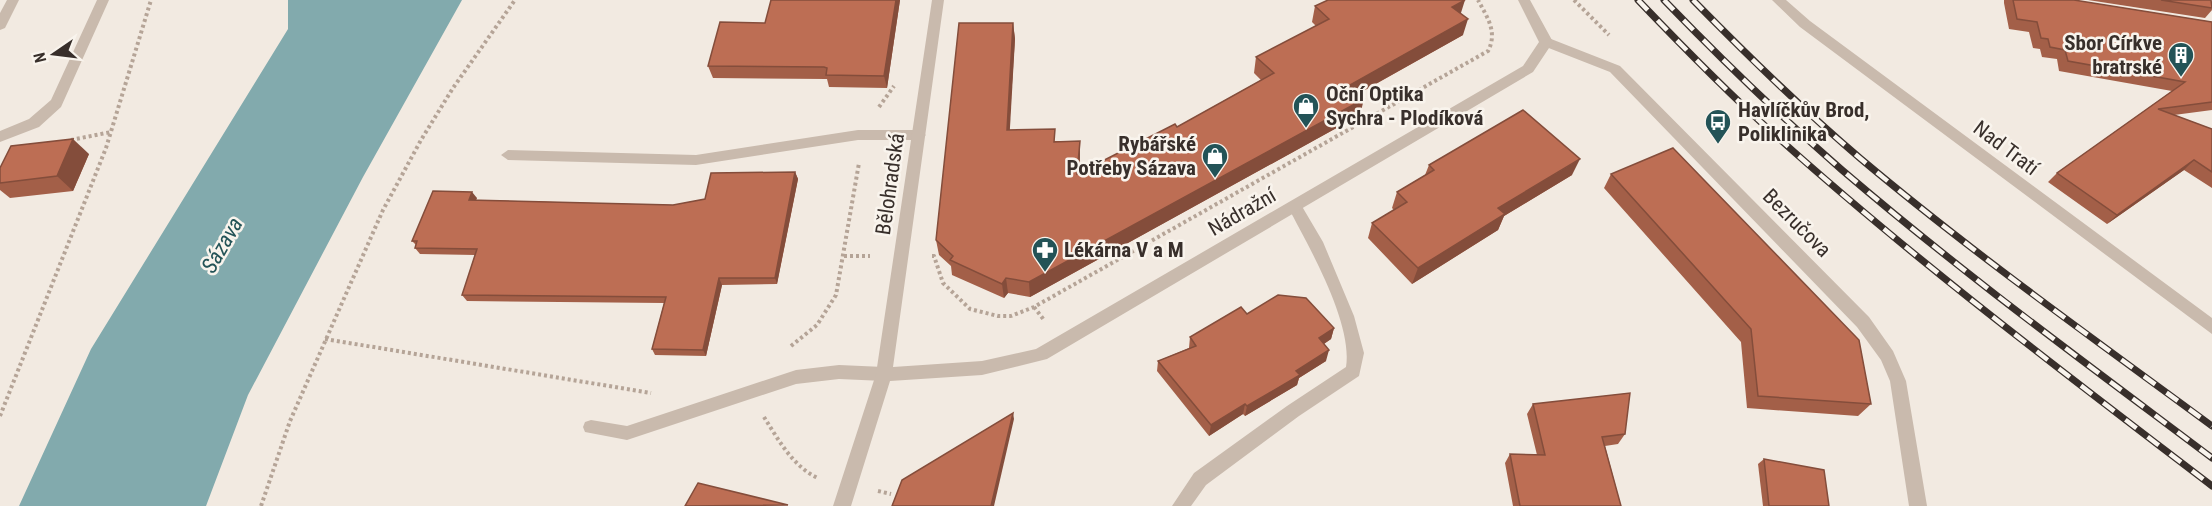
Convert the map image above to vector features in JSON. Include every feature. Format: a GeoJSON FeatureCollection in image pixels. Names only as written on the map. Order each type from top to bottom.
{"type":"FeatureCollection","features":[{"type":"Feature","properties":{"kind":"street"},"geometry":{"type":"LineString","coordinates":[[0,25],[13,0]]}},
{"type":"Feature","properties":{"kind":"street"},"geometry":{"type":"LineString","coordinates":[[0,137],[34,123],[56,103],[103,0]]}},
{"type":"Feature","properties":{"kind":"street","name":"Bělohradská"},"geometry":{"type":"LineString","coordinates":[[884,374],[938,0]]}},
{"type":"Feature","properties":{"kind":"street"},"geometry":{"type":"LineString","coordinates":[[1524,0],[1546,42]]}},
{"type":"Feature","properties":{"kind":"street","name":"Nad Tratí"},"geometry":{"type":"LineString","coordinates":[[1778,0],[1805,24],[2212,327]]}},
{"type":"Feature","properties":{"kind":"street","name":"Nádražní"},"geometry":{"type":"LineString","coordinates":[[591,427],[627,432],[796,377],[839,372],[884,374],[981,370],[1009,365],[1041,354],[1528,69],[1546,42]]}},
{"type":"Feature","properties":{"kind":"street","name":"Bezručova"},"geometry":{"type":"LineString","coordinates":[[1546,42],[1615,69],[1863,322],[1887,356],[1898,381],[1918,506]]}},
{"type":"Feature","properties":{"kind":"street"},"geometry":{"type":"LineString","coordinates":[[508,154],[696,160],[858,135],[919,135]]}},
{"type":"Feature","properties":{"kind":"street"},"geometry":{"type":"LineString","coordinates":[[1181,506],[1200,479],[1293,411],[1353,371],[1356,353],[1346,316],[1316,242],[1295,207]]}},
{"type":"Feature","properties":{"kind":"street"},"geometry":{"type":"LineString","coordinates":[[842,506],[884,374]]}},
{"type":"Feature","properties":{"kind":"path"},"geometry":{"type":"LineString","coordinates":[[0,416],[106,148],[151,0]]}},
{"type":"Feature","properties":{"kind":"path"},"geometry":{"type":"LineString","coordinates":[[261,506],[290,421],[383,210],[421,140],[453,88],[515,0]]}},
{"type":"Feature","properties":{"kind":"path"},"geometry":{"type":"LineString","coordinates":[[934,256],[943,283],[970,309],[991,315],[1011,316],[1034,307],[1488,51],[1494,37],[1478,0]]}},
{"type":"Feature","properties":{"kind":"path"},"geometry":{"type":"LineString","coordinates":[[872,115],[896,84]]}},
{"type":"Feature","properties":{"kind":"path"},"geometry":{"type":"LineString","coordinates":[[786,349],[817,325],[836,295],[861,153]]}},
{"type":"Feature","properties":{"kind":"path"},"geometry":{"type":"LineString","coordinates":[[325,339],[640,392],[660,392]]}},
{"type":"Feature","properties":{"kind":"path"},"geometry":{"type":"LineString","coordinates":[[762,415],[786,448],[811,476]]}},
{"type":"Feature","properties":{"kind":"water","name":"Sázava"},"geometry":{"type":"Polygon","coordinates":[[[288,0],[462,0],[363,177],[248,395],[206,506],[19,506],[91,349],[288,29],[288,0]]]}},
{"type":"Feature","properties":{"kind":"building"},"geometry":{"type":"Polygon","coordinates":[[[771,0],[896,0],[884,76],[826,75],[827,68],[824,67],[708,66],[720,22],[765,23],[771,0]]]}},
{"type":"Feature","properties":{"kind":"building"},"geometry":{"type":"Polygon","coordinates":[[[1328,0],[1465,0],[1452,7],[1468,19],[1348,86],[1364,99],[1029,282],[1006,278],[1002,284],[950,260],[953,256],[936,240],[959,23],[1013,23],[1007,130],[1055,129],[1054,142],[1080,141],[1077,174],[1175,124],[1177,127],[1274,73],[1256,57],[1329,19],[1315,6],[1328,0]]]}},
{"type":"Feature","properties":{"kind":"building"},"geometry":{"type":"Polygon","coordinates":[[[2013,0],[2074,0],[2212,22],[2212,102],[2158,109],[2212,129],[2212,172],[2194,160],[2117,215],[2057,173],[2185,82],[2068,61],[2065,50],[2050,47],[2048,39],[2041,38],[2037,22],[2017,19],[2013,0]]]}},
{"type":"Feature","properties":{"kind":"building"},"geometry":{"type":"Polygon","coordinates":[[[2161,0],[2211,0],[2212,8],[2161,0]]]}},
{"type":"Feature","properties":{"kind":"building"},"geometry":{"type":"Polygon","coordinates":[[[1523,110],[1580,159],[1498,208],[1505,214],[1418,268],[1372,223],[1407,202],[1397,192],[1434,170],[1429,165],[1523,110]]]}},
{"type":"Feature","properties":{"kind":"building"},"geometry":{"type":"Polygon","coordinates":[[[73,139],[57,176],[0,183],[0,168],[11,146],[73,139]]]}},
{"type":"Feature","properties":{"kind":"building"},"geometry":{"type":"Polygon","coordinates":[[[1673,148],[1859,340],[1871,404],[1758,396],[1751,329],[1611,174],[1673,148]]]}},
{"type":"Feature","properties":{"kind":"building"},"geometry":{"type":"Polygon","coordinates":[[[795,172],[775,278],[719,278],[703,350],[652,349],[666,297],[462,295],[477,249],[415,248],[417,241],[412,241],[433,191],[472,192],[469,200],[673,205],[705,199],[711,173],[795,172]]]}},
{"type":"Feature","properties":{"kind":"building"},"geometry":{"type":"Polygon","coordinates":[[[1278,295],[1306,298],[1334,328],[1319,338],[1329,350],[1296,371],[1300,375],[1211,425],[1158,361],[1196,346],[1190,337],[1241,307],[1247,314],[1278,295]]]}},
{"type":"Feature","properties":{"kind":"building"},"geometry":{"type":"Polygon","coordinates":[[[1630,393],[1625,434],[1602,437],[1621,506],[1520,506],[1510,454],[1545,455],[1533,404],[1630,393]]]}},
{"type":"Feature","properties":{"kind":"building"},"geometry":{"type":"Polygon","coordinates":[[[1013,413],[991,506],[892,506],[902,480],[1013,413]]]}},
{"type":"Feature","properties":{"kind":"building"},"geometry":{"type":"Polygon","coordinates":[[[1764,459],[1824,470],[1829,506],[1769,506],[1764,459]]]}},
{"type":"Feature","properties":{"kind":"building"},"geometry":{"type":"Polygon","coordinates":[[[698,483],[788,505],[685,506],[698,483]]]}},
{"type":"Feature","properties":{"kind":"railway"},"geometry":{"type":"LineString","coordinates":[[1638,0],[1756,118],[1880,226],[1989,314],[2212,486]]}},
{"type":"Feature","properties":{"kind":"railway"},"geometry":{"type":"LineString","coordinates":[[1664,0],[1773,108],[1887,208],[2025,317],[2212,458]]}},
{"type":"Feature","properties":{"kind":"railway"},"geometry":{"type":"LineString","coordinates":[[1693,0],[1796,101],[1904,194],[2035,296],[2212,426]]}},
{"type":"Feature","properties":{"kind":"place","name":"Sbor Církve bratrské"},"geometry":{"type":"Point","coordinates":[2181,78]}},
{"type":"Feature","properties":{"kind":"place","name":"Oční Optika Sychra - Plodíková"},"geometry":{"type":"Point","coordinates":[1306,129]}},
{"type":"Feature","properties":{"kind":"place","name":"Havlíčkův Brod, Poliklinika"},"geometry":{"type":"Point","coordinates":[1718,145]}},
{"type":"Feature","properties":{"kind":"place","name":"Rybářské Potřeby Sázava"},"geometry":{"type":"Point","coordinates":[1215,179]}},
{"type":"Feature","properties":{"kind":"place","name":"Lékárna V a M"},"geometry":{"type":"Point","coordinates":[1045,273]}}]}
